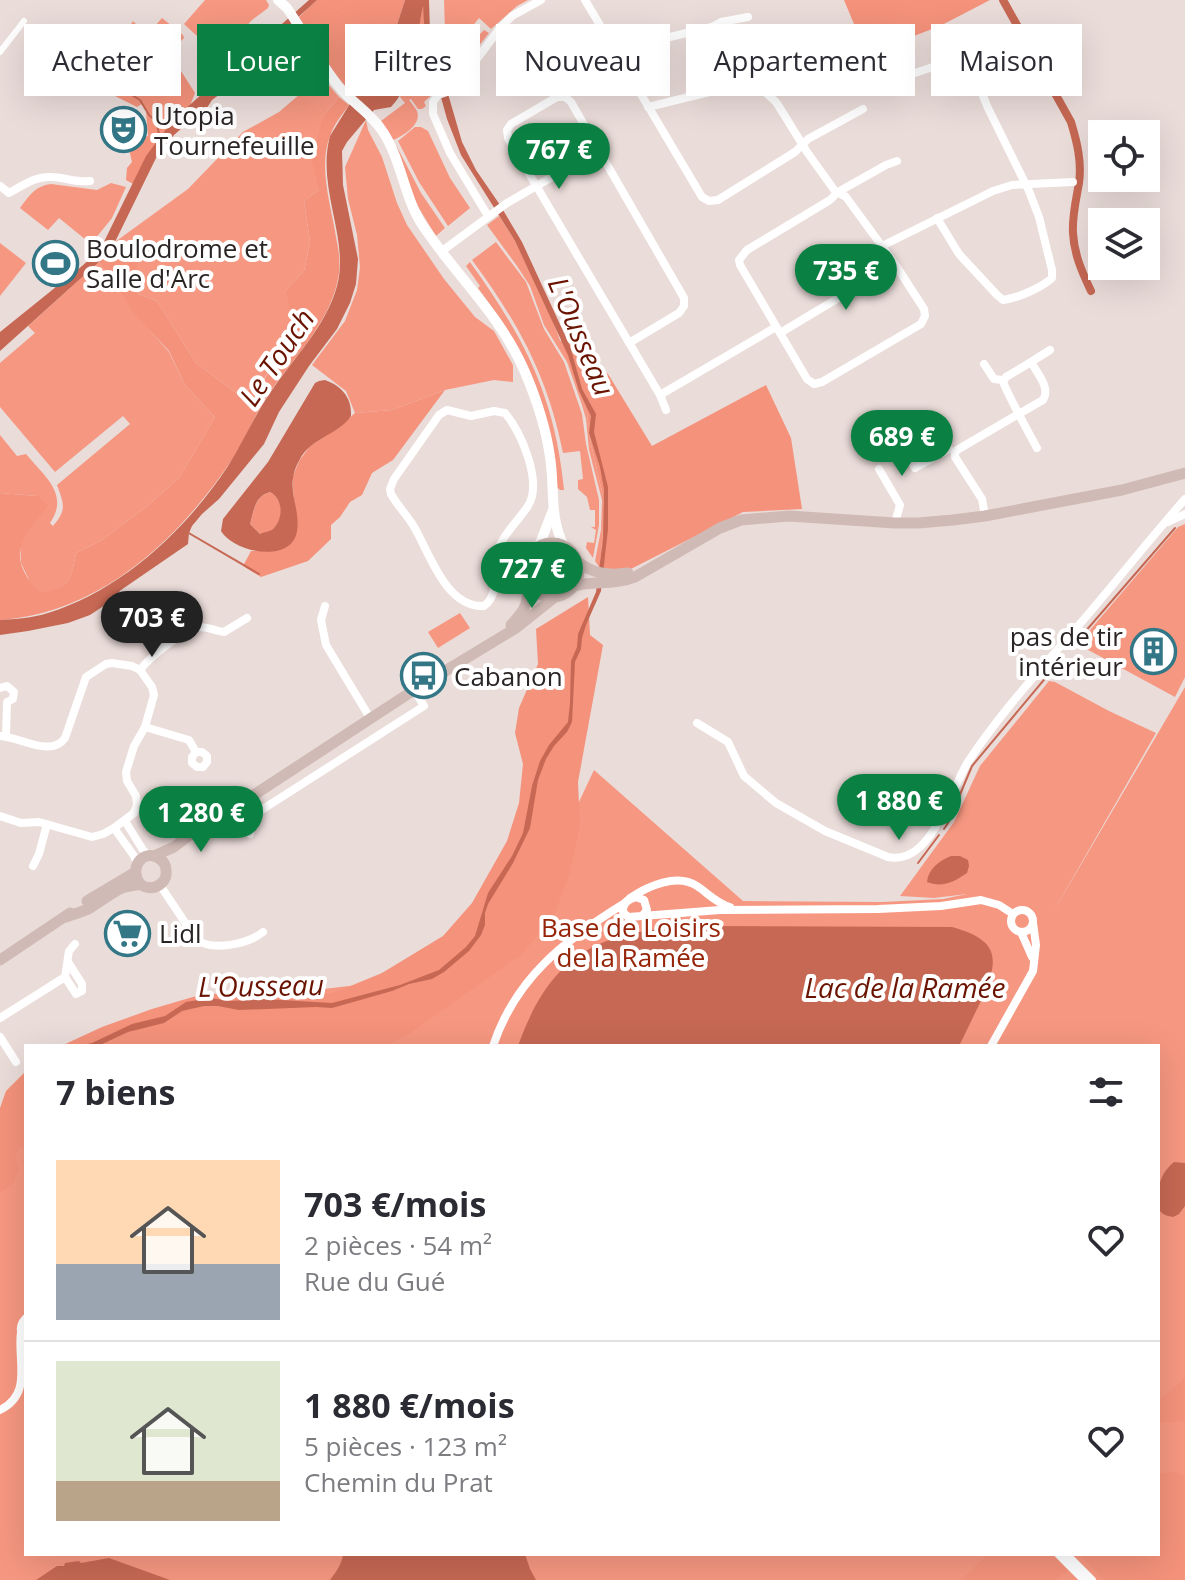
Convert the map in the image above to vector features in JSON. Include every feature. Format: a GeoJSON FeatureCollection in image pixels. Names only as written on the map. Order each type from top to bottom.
{"type":"FeatureCollection","features":[{"type":"Feature","properties":{"kind":"main road"},"geometry":{"type":"LineString","coordinates":[[574,586],[641,572],[720,528],[741,520],[789,516],[918,523],[985,516],[1184,476]]}},
{"type":"Feature","properties":{"kind":"main road"},"geometry":{"type":"LineString","coordinates":[[502,636],[526,607],[529,597],[525,566],[528,557],[539,546],[556,543],[564,546],[600,579]]}},
{"type":"Feature","properties":{"kind":"main road"},"geometry":{"type":"LineString","coordinates":[[66,917],[86,910],[123,888],[160,885],[166,876],[166,866],[175,855],[211,823],[370,718],[516,628],[555,597],[569,591],[579,573],[577,561]]}},
{"type":"Feature","properties":{"kind":"main road"},"geometry":{"type":"LineString","coordinates":[[528,584],[540,594],[555,597]]}},
{"type":"Feature","properties":{"kind":"main road"},"geometry":{"type":"LineString","coordinates":[[0,960],[136,868],[140,860],[174,847],[204,824],[211,823]]}},
{"type":"Feature","properties":{"kind":"main road"},"geometry":{"type":"LineString","coordinates":[[152,856],[166,866]]}},
{"type":"Feature","properties":{"kind":"main road"},"geometry":{"type":"LineString","coordinates":[[136,868],[137,881],[141,885]]}},
{"type":"Feature","properties":{"kind":"street"},"geometry":{"type":"LineString","coordinates":[[278,0],[294,18],[329,73],[383,131],[421,222],[495,318],[525,371],[545,431],[551,459],[553,510],[564,546]]}},
{"type":"Feature","properties":{"kind":"street"},"geometry":{"type":"LineString","coordinates":[[495,211],[450,153],[433,114],[433,102],[438,95],[450,91],[459,83],[512,16],[541,0]]}},
{"type":"Feature","properties":{"kind":"street"},"geometry":{"type":"LineString","coordinates":[[585,0],[599,24]]}},
{"type":"Feature","properties":{"kind":"street"},"geometry":{"type":"LineString","coordinates":[[717,24],[748,17]]}},
{"type":"Feature","properties":{"kind":"street"},"geometry":{"type":"LineString","coordinates":[[0,52],[24,21]]}},
{"type":"Feature","properties":{"kind":"street"},"geometry":{"type":"LineString","coordinates":[[915,73],[959,58],[970,62],[1039,217],[1052,278],[1003,300],[959,254],[937,218]]}},
{"type":"Feature","properties":{"kind":"street"},"geometry":{"type":"LineString","coordinates":[[642,96],[702,197],[709,201],[718,200],[795,152],[808,139],[863,109]]}},
{"type":"Feature","properties":{"kind":"street"},"geometry":{"type":"LineString","coordinates":[[648,107],[692,96]]}},
{"type":"Feature","properties":{"kind":"street"},"geometry":{"type":"LineString","coordinates":[[769,96],[831,187],[838,192],[846,197],[924,309],[921,324],[814,384],[807,379],[740,265],[741,256],[838,192],[897,161]]}},
{"type":"Feature","properties":{"kind":"street"},"geometry":{"type":"LineString","coordinates":[[629,343],[679,313],[684,306],[684,298],[571,102],[565,97],[557,97],[511,124],[507,130],[508,138],[666,410]]}},
{"type":"Feature","properties":{"kind":"street"},"geometry":{"type":"LineString","coordinates":[[442,251],[495,211],[599,150]]}},
{"type":"Feature","properties":{"kind":"street"},"geometry":{"type":"LineString","coordinates":[[0,186],[9,193],[46,176],[90,181]]}},
{"type":"Feature","properties":{"kind":"street"},"geometry":{"type":"LineString","coordinates":[[882,246],[993,191],[1025,184],[1073,182]]}},
{"type":"Feature","properties":{"kind":"street"},"geometry":{"type":"LineString","coordinates":[[660,395],[895,264]]}},
{"type":"Feature","properties":{"kind":"street"},"geometry":{"type":"LineString","coordinates":[[984,364],[994,379],[1003,380],[1050,350]]}},
{"type":"Feature","properties":{"kind":"street"},"geometry":{"type":"LineString","coordinates":[[886,416],[915,468],[1043,400],[1047,394],[1045,387],[1031,362]]}},
{"type":"Feature","properties":{"kind":"street"},"geometry":{"type":"LineString","coordinates":[[1003,380],[1017,414],[1037,448]]}},
{"type":"Feature","properties":{"kind":"street"},"geometry":{"type":"LineString","coordinates":[[494,411],[505,413],[527,451],[531,499],[501,544],[491,600],[484,606],[470,604],[447,586],[415,528],[391,494],[394,479],[442,412],[471,416],[494,411]]}},
{"type":"Feature","properties":{"kind":"street"},"geometry":{"type":"LineString","coordinates":[[952,451],[982,499],[985,516]]}},
{"type":"Feature","properties":{"kind":"street"},"geometry":{"type":"LineString","coordinates":[[879,469],[900,505],[895,523]]}},
{"type":"Feature","properties":{"kind":"street"},"geometry":{"type":"LineString","coordinates":[[697,723],[728,742],[744,776],[785,809],[825,831],[888,857],[907,857],[939,824],[961,774],[999,720],[1185,499]]}},
{"type":"Feature","properties":{"kind":"street"},"geometry":{"type":"LineString","coordinates":[[539,546],[553,510]]}},
{"type":"Feature","properties":{"kind":"street"},"geometry":{"type":"LineString","coordinates":[[1164,525],[1185,514]]}},
{"type":"Feature","properties":{"kind":"street"},"geometry":{"type":"LineString","coordinates":[[501,544],[528,557]]}},
{"type":"Feature","properties":{"kind":"street"},"geometry":{"type":"LineString","coordinates":[[325,606],[321,613],[321,628],[329,651],[370,718]]}},
{"type":"Feature","properties":{"kind":"street"},"geometry":{"type":"LineString","coordinates":[[140,670],[152,656],[191,629],[203,627],[224,632],[247,618]]}},
{"type":"Feature","properties":{"kind":"street"},"geometry":{"type":"LineString","coordinates":[[0,688],[7,686],[13,689],[13,699],[4,701],[3,736],[48,747],[59,745],[66,736],[86,677],[106,664],[115,662],[140,670],[154,692],[145,727],[126,770],[126,778],[136,794],[137,803],[135,812],[125,821],[103,834],[90,837],[36,821],[19,822],[0,816]]}},
{"type":"Feature","properties":{"kind":"street"},"geometry":{"type":"LineString","coordinates":[[238,825],[424,706],[414,690]]}},
{"type":"Feature","properties":{"kind":"street"},"geometry":{"type":"LineString","coordinates":[[145,727],[187,739],[196,752]]}},
{"type":"Feature","properties":{"kind":"street"},"geometry":{"type":"LineString","coordinates":[[228,812],[250,834]]}},
{"type":"Feature","properties":{"kind":"street"},"geometry":{"type":"LineString","coordinates":[[125,821],[143,850],[152,856]]}},
{"type":"Feature","properties":{"kind":"street"},"geometry":{"type":"LineString","coordinates":[[33,866],[47,824]]}},
{"type":"Feature","properties":{"kind":"street"},"geometry":{"type":"LineString","coordinates":[[114,828],[136,868]]}},
{"type":"Feature","properties":{"kind":"street"},"geometry":{"type":"LineString","coordinates":[[494,1044],[503,1019],[538,969],[569,940],[654,885],[678,881],[694,885],[728,907],[885,908]]}},
{"type":"Feature","properties":{"kind":"street"},"geometry":{"type":"LineString","coordinates":[[160,885],[201,943],[237,944],[263,932]]}},
{"type":"Feature","properties":{"kind":"street"},"geometry":{"type":"LineString","coordinates":[[627,901],[640,898],[647,904],[642,916]]}},
{"type":"Feature","properties":{"kind":"street"},"geometry":{"type":"LineString","coordinates":[[604,916],[628,917],[705,910],[941,906],[981,900],[999,905],[1013,914]]}},
{"type":"Feature","properties":{"kind":"street"},"geometry":{"type":"LineString","coordinates":[[627,901],[623,912],[628,917]]}},
{"type":"Feature","properties":{"kind":"street"},"geometry":{"type":"LineString","coordinates":[[1033,923],[1029,930],[1021,932],[1011,925],[1011,919],[1017,911],[1025,910],[1031,915],[1033,923],[1036,945],[1033,957]]}},
{"type":"Feature","properties":{"kind":"street"},"geometry":{"type":"LineString","coordinates":[[992,1044],[1030,978],[1034,965],[1021,932]]}},
{"type":"Feature","properties":{"kind":"street"},"geometry":{"type":"LineString","coordinates":[[68,962],[82,984],[82,991],[76,994],[65,977],[69,951],[75,944]]}},
{"type":"Feature","properties":{"kind":"street"},"geometry":{"type":"LineString","coordinates":[[0,1018],[65,977]]}},
{"type":"Feature","properties":{"kind":"street"},"geometry":{"type":"LineString","coordinates":[[0,1037],[16,1062]]}},
{"type":"Feature","properties":{"kind":"street"},"geometry":{"type":"LineString","coordinates":[[0,1410],[18,1396],[22,1376],[19,1346],[24,1336]]}},
{"type":"Feature","properties":{"kind":"street"},"geometry":{"type":"LineString","coordinates":[[20,1359],[24,1352]]}},
{"type":"Feature","properties":{"kind":"street"},"geometry":{"type":"LineString","coordinates":[[1060,1556],[1092,1580]]}},
{"type":"Feature","properties":{"kind":"green space"},"geometry":{"type":"Polygon","coordinates":[[[205,0],[266,0],[269,5],[248,24],[197,24],[197,36],[184,24],[205,0]]]}},
{"type":"Feature","properties":{"kind":"green space"},"geometry":{"type":"Polygon","coordinates":[[[444,0],[528,0],[491,29],[479,18],[474,24],[445,24],[444,0]]]}},
{"type":"Feature","properties":{"kind":"green space"},"geometry":{"type":"Polygon","coordinates":[[[484,30],[489,33],[480,44],[480,34],[484,30]]]}},
{"type":"Feature","properties":{"kind":"green space"},"geometry":{"type":"Polygon","coordinates":[[[329,85],[339,97],[323,116],[319,190],[304,201],[310,242],[304,271],[285,291],[295,325],[264,379],[239,395],[196,363],[157,301],[138,294],[115,242],[188,189],[243,132],[279,112],[298,96],[329,96],[329,85]]]}},
{"type":"Feature","properties":{"kind":"green space"},"geometry":{"type":"Polygon","coordinates":[[[430,96],[422,109],[409,100],[417,111],[417,121],[406,133],[393,140],[381,121],[405,103],[400,97],[430,96]]]}},
{"type":"Feature","properties":{"kind":"green space"},"geometry":{"type":"Polygon","coordinates":[[[366,120],[407,225],[475,317],[494,331],[513,365],[513,382],[494,380],[445,390],[392,410],[355,413],[346,391],[312,365],[345,321],[357,290],[360,267],[357,235],[348,199],[345,167],[366,120]]]}},
{"type":"Feature","properties":{"kind":"green space"},"geometry":{"type":"Polygon","coordinates":[[[415,127],[428,131],[450,178],[470,208],[448,226],[419,182],[398,141],[415,127]]]}},
{"type":"Feature","properties":{"kind":"green space"},"geometry":{"type":"Polygon","coordinates":[[[395,143],[421,193],[445,228],[436,236],[417,205],[395,143]]]}},
{"type":"Feature","properties":{"kind":"green space"},"geometry":{"type":"Polygon","coordinates":[[[111,183],[126,187],[112,218],[91,244],[59,218],[48,230],[20,208],[33,192],[45,185],[97,190],[111,183]]]}},
{"type":"Feature","properties":{"kind":"green space"},"geometry":{"type":"Polygon","coordinates":[[[499,216],[515,241],[551,316],[587,413],[603,496],[600,568],[595,561],[601,530],[602,500],[589,450],[582,405],[567,362],[544,325],[530,286],[487,225],[499,216]]]}},
{"type":"Feature","properties":{"kind":"green space"},"geometry":{"type":"Polygon","coordinates":[[[496,242],[526,282],[544,329],[564,362],[582,414],[599,500],[599,525],[593,558],[586,548],[587,542],[594,543],[596,530],[591,527],[595,527],[595,510],[590,510],[587,497],[578,489],[578,480],[583,479],[580,451],[563,453],[549,400],[529,351],[504,306],[472,260],[496,242]]]}},
{"type":"Feature","properties":{"kind":"green space"},"geometry":{"type":"Polygon","coordinates":[[[0,243],[26,263],[0,296],[0,243]]]}},
{"type":"Feature","properties":{"kind":"green space"},"geometry":{"type":"Polygon","coordinates":[[[99,262],[136,315],[169,352],[185,385],[215,417],[179,478],[102,540],[76,553],[70,577],[63,586],[40,594],[21,563],[20,544],[29,529],[37,496],[0,493],[0,435],[17,456],[26,454],[52,486],[57,503],[50,523],[53,526],[61,516],[63,507],[57,485],[130,424],[123,416],[55,472],[0,407],[0,363],[35,333],[28,326],[99,262]]]}},
{"type":"Feature","properties":{"kind":"green space"},"geometry":{"type":"Polygon","coordinates":[[[470,262],[506,316],[534,369],[553,425],[564,490],[557,487],[545,417],[532,375],[516,344],[478,288],[480,286],[466,266],[470,262]]]}},
{"type":"Feature","properties":{"kind":"green space"},"geometry":{"type":"Polygon","coordinates":[[[1185,524],[1185,677],[1175,697],[1081,646],[1090,630],[1178,527],[1185,524]]]}},
{"type":"Feature","properties":{"kind":"green space"},"geometry":{"type":"Polygon","coordinates":[[[552,548],[568,554],[574,570],[568,586],[552,592],[536,586],[530,570],[536,554],[552,548]]]}},
{"type":"Feature","properties":{"kind":"green space"},"geometry":{"type":"Polygon","coordinates":[[[460,613],[470,628],[438,648],[428,632],[460,613]]]}},
{"type":"Feature","properties":{"kind":"green space","name":"Base de Loisirs de la Ramée"},"geometry":{"type":"Polygon","coordinates":[[[1049,681],[1156,733],[1052,914],[1185,687],[1185,1580],[0,1580],[0,1126],[24,1096],[24,1556],[1160,1556],[1160,1044],[113,1044],[273,995],[501,968],[594,770],[743,901],[883,902],[943,899],[967,894],[934,898],[900,896],[954,822],[980,766],[1049,681]]]}},
{"type":"Feature","properties":{"kind":"shaded area"},"geometry":{"type":"Polygon","coordinates":[[[317,0],[405,0],[397,24],[345,24],[345,89],[329,65],[329,24],[302,24],[298,18],[317,0]]]}},
{"type":"Feature","properties":{"kind":"shaded area"},"geometry":{"type":"Polygon","coordinates":[[[844,0],[990,0],[944,24],[931,24],[931,29],[915,36],[915,24],[854,24],[844,0]]]}},
{"type":"Feature","properties":{"kind":"shaded area"},"geometry":{"type":"Polygon","coordinates":[[[422,5],[425,24],[420,24],[422,5]]]}},
{"type":"Feature","properties":{"kind":"shaded area"},"geometry":{"type":"Polygon","coordinates":[[[181,71],[195,93],[189,108],[135,185],[126,180],[127,168],[132,162],[129,149],[134,139],[148,136],[146,110],[142,104],[137,107],[115,96],[181,96],[181,71]]]}},
{"type":"Feature","properties":{"kind":"shaded area"},"geometry":{"type":"Polygon","coordinates":[[[339,97],[349,105],[332,132],[325,160],[339,274],[333,296],[318,327],[266,398],[236,453],[210,491],[161,545],[103,588],[71,603],[36,614],[0,620],[0,493],[37,496],[48,505],[24,538],[20,558],[29,580],[40,593],[57,589],[70,577],[76,553],[102,540],[179,478],[215,417],[185,385],[169,351],[136,316],[99,262],[115,242],[123,256],[138,263],[133,283],[138,294],[157,301],[196,363],[239,395],[264,380],[294,325],[285,291],[304,271],[310,242],[304,201],[319,190],[312,161],[323,116],[339,97]]]}},
{"type":"Feature","properties":{"kind":"shaded area"},"geometry":{"type":"Polygon","coordinates":[[[573,334],[589,365],[608,374],[652,446],[766,385],[791,438],[802,509],[743,512],[617,576],[600,568],[603,496],[587,413],[560,341],[573,334]]]}},
{"type":"Feature","properties":{"kind":"shaded area"},"geometry":{"type":"Polygon","coordinates":[[[445,390],[393,460],[372,473],[362,495],[350,502],[331,525],[331,539],[308,561],[261,577],[243,566],[251,551],[286,546],[297,525],[293,476],[310,446],[355,413],[392,410],[445,390]]]}},
{"type":"Feature","properties":{"kind":"shaded area"},"geometry":{"type":"Polygon","coordinates":[[[270,492],[278,499],[281,514],[273,529],[260,534],[250,524],[258,500],[270,492]]]}},
{"type":"Feature","properties":{"kind":"shaded area"},"geometry":{"type":"Polygon","coordinates":[[[588,597],[590,635],[603,645],[578,782],[580,825],[569,875],[555,913],[522,954],[409,1034],[390,1044],[65,1044],[102,1027],[203,994],[331,994],[382,973],[443,936],[472,903],[507,841],[519,803],[523,764],[515,733],[519,708],[538,664],[536,629],[588,597]]]}},
{"type":"Feature","properties":{"kind":"shaded area"},"geometry":{"type":"Polygon","coordinates":[[[24,1073],[24,1147],[15,1156],[19,1170],[12,1185],[0,1192],[0,1108],[6,1091],[24,1073]]]}},
{"type":"Feature","properties":{"kind":"shaded area"},"geometry":{"type":"Polygon","coordinates":[[[1185,1378],[1185,1421],[1160,1423],[1160,1399],[1185,1378]]]}},
{"type":"Feature","properties":{"kind":"shaded area"},"geometry":{"type":"Polygon","coordinates":[[[1176,1472],[1185,1477],[1185,1580],[1104,1580],[1081,1556],[1160,1556],[1160,1473],[1176,1472]]]}},
{"type":"Feature","properties":{"kind":"shaded area"},"geometry":{"type":"Polygon","coordinates":[[[987,1556],[1056,1556],[1070,1569],[1055,1580],[960,1580],[987,1556]]]}},
{"type":"Feature","properties":{"kind":"water"},"geometry":{"type":"Polygon","coordinates":[[[309,0],[317,0],[291,24],[282,24],[309,0]]]}},
{"type":"Feature","properties":{"kind":"water"},"geometry":{"type":"Polygon","coordinates":[[[405,0],[429,0],[430,24],[424,24],[423,6],[420,24],[397,24],[405,0]]]}},
{"type":"Feature","properties":{"kind":"water"},"geometry":{"type":"Polygon","coordinates":[[[200,96],[217,96],[205,111],[174,135],[156,158],[115,242],[99,262],[0,351],[0,332],[100,250],[146,156],[173,120],[200,96]]]}},
{"type":"Feature","properties":{"kind":"water"},"geometry":{"type":"Polygon","coordinates":[[[355,96],[400,96],[391,107],[374,110],[342,151],[343,185],[358,259],[356,284],[337,329],[279,412],[264,444],[219,499],[192,526],[188,544],[121,590],[108,603],[90,615],[68,623],[0,635],[0,620],[42,615],[75,603],[126,573],[150,555],[193,513],[228,466],[264,402],[317,329],[337,286],[339,250],[327,175],[330,136],[355,96]]]}},
{"type":"Feature","properties":{"kind":"water"},"geometry":{"type":"Polygon","coordinates":[[[441,96],[449,96],[462,142],[476,170],[522,242],[570,346],[582,389],[596,414],[594,432],[608,487],[608,529],[601,591],[575,662],[572,722],[546,759],[538,780],[530,828],[488,904],[481,935],[469,951],[444,972],[432,979],[332,1008],[239,1010],[204,1006],[182,1011],[164,1023],[128,1032],[102,1044],[87,1044],[132,1024],[165,1016],[186,1002],[210,998],[332,1003],[400,985],[439,970],[475,936],[488,893],[523,833],[540,761],[568,722],[571,661],[578,634],[596,592],[603,540],[604,489],[589,433],[591,416],[579,391],[568,355],[515,241],[461,155],[441,96]]]}},
{"type":"Feature","properties":{"kind":"water"},"geometry":{"type":"Polygon","coordinates":[[[325,380],[341,389],[348,398],[351,416],[311,446],[295,469],[293,488],[298,522],[293,541],[285,548],[262,552],[238,545],[221,531],[223,519],[268,462],[319,381],[325,380]],[[270,492],[265,494],[254,509],[250,524],[260,534],[273,529],[279,520],[280,504],[270,492]]]}},
{"type":"Feature","properties":{"kind":"water"},"geometry":{"type":"Polygon","coordinates":[[[951,856],[968,860],[967,873],[948,883],[927,882],[935,866],[951,856]]]}},
{"type":"Feature","properties":{"kind":"water","name":"Lac de la Ramée"},"geometry":{"type":"Polygon","coordinates":[[[952,927],[968,932],[987,945],[993,962],[992,972],[960,1044],[519,1044],[548,986],[566,966],[587,950],[611,939],[669,928],[952,927]]]}},
{"type":"Feature","properties":{"kind":"water"},"geometry":{"type":"Polygon","coordinates":[[[1174,1162],[1185,1163],[1185,1206],[1173,1217],[1160,1211],[1160,1184],[1166,1170],[1174,1162]]]}},
{"type":"Feature","properties":{"kind":"water"},"geometry":{"type":"Polygon","coordinates":[[[342,1556],[526,1556],[536,1580],[330,1580],[342,1556]]]}},
{"type":"Feature","properties":{"kind":"water"},"geometry":{"type":"Polygon","coordinates":[[[109,1558],[170,1580],[36,1580],[65,1563],[109,1558]]]}},
{"type":"Feature","properties":{"kind":"waterway"},"geometry":{"type":"LineString","coordinates":[[1003,0],[1071,122],[1080,167],[1073,220],[1074,241],[1091,291]]}},
{"type":"Feature","properties":{"kind":"waterway"},"geometry":{"type":"LineString","coordinates":[[133,96],[156,121],[160,138]]}},
{"type":"Feature","properties":{"kind":"waterway"},"geometry":{"type":"LineString","coordinates":[[1071,648],[1175,528]]}},
{"type":"Feature","properties":{"kind":"waterway"},"geometry":{"type":"LineString","coordinates":[[187,532],[259,574]]}},
{"type":"Feature","properties":{"kind":"waterway"},"geometry":{"type":"LineString","coordinates":[[944,829],[972,766],[1063,657]]}},
{"type":"Feature","properties":{"kind":"waterway"},"geometry":{"type":"LineString","coordinates":[[918,863],[939,835]]}},
{"type":"Feature","properties":{"kind":"place","name":"Utopia Tournefeuille"},"geometry":{"type":"Point","coordinates":[123,130]}},
{"type":"Feature","properties":{"kind":"place","name":"Boulodrome et Salle d'Arc"},"geometry":{"type":"Point","coordinates":[55,263]}},
{"type":"Feature","properties":{"kind":"place","name":"pas de tir intérieur"},"geometry":{"type":"Point","coordinates":[1154,651]}},
{"type":"Feature","properties":{"kind":"place","name":"Cabanon"},"geometry":{"type":"Point","coordinates":[423,676]}},
{"type":"Feature","properties":{"kind":"place","name":"Lidl"},"geometry":{"type":"Point","coordinates":[128,933]}},
{"type":"Feature","properties":{"kind":"water label","name":"L'Ousseau"},"geometry":{"type":"Point","coordinates":[582,336]}},
{"type":"Feature","properties":{"kind":"water label","name":"Le Touch"},"geometry":{"type":"Point","coordinates":[276,357]}},
{"type":"Feature","properties":{"kind":"water label","name":"L'Ousseau"},"geometry":{"type":"Point","coordinates":[261,985]}}]}
